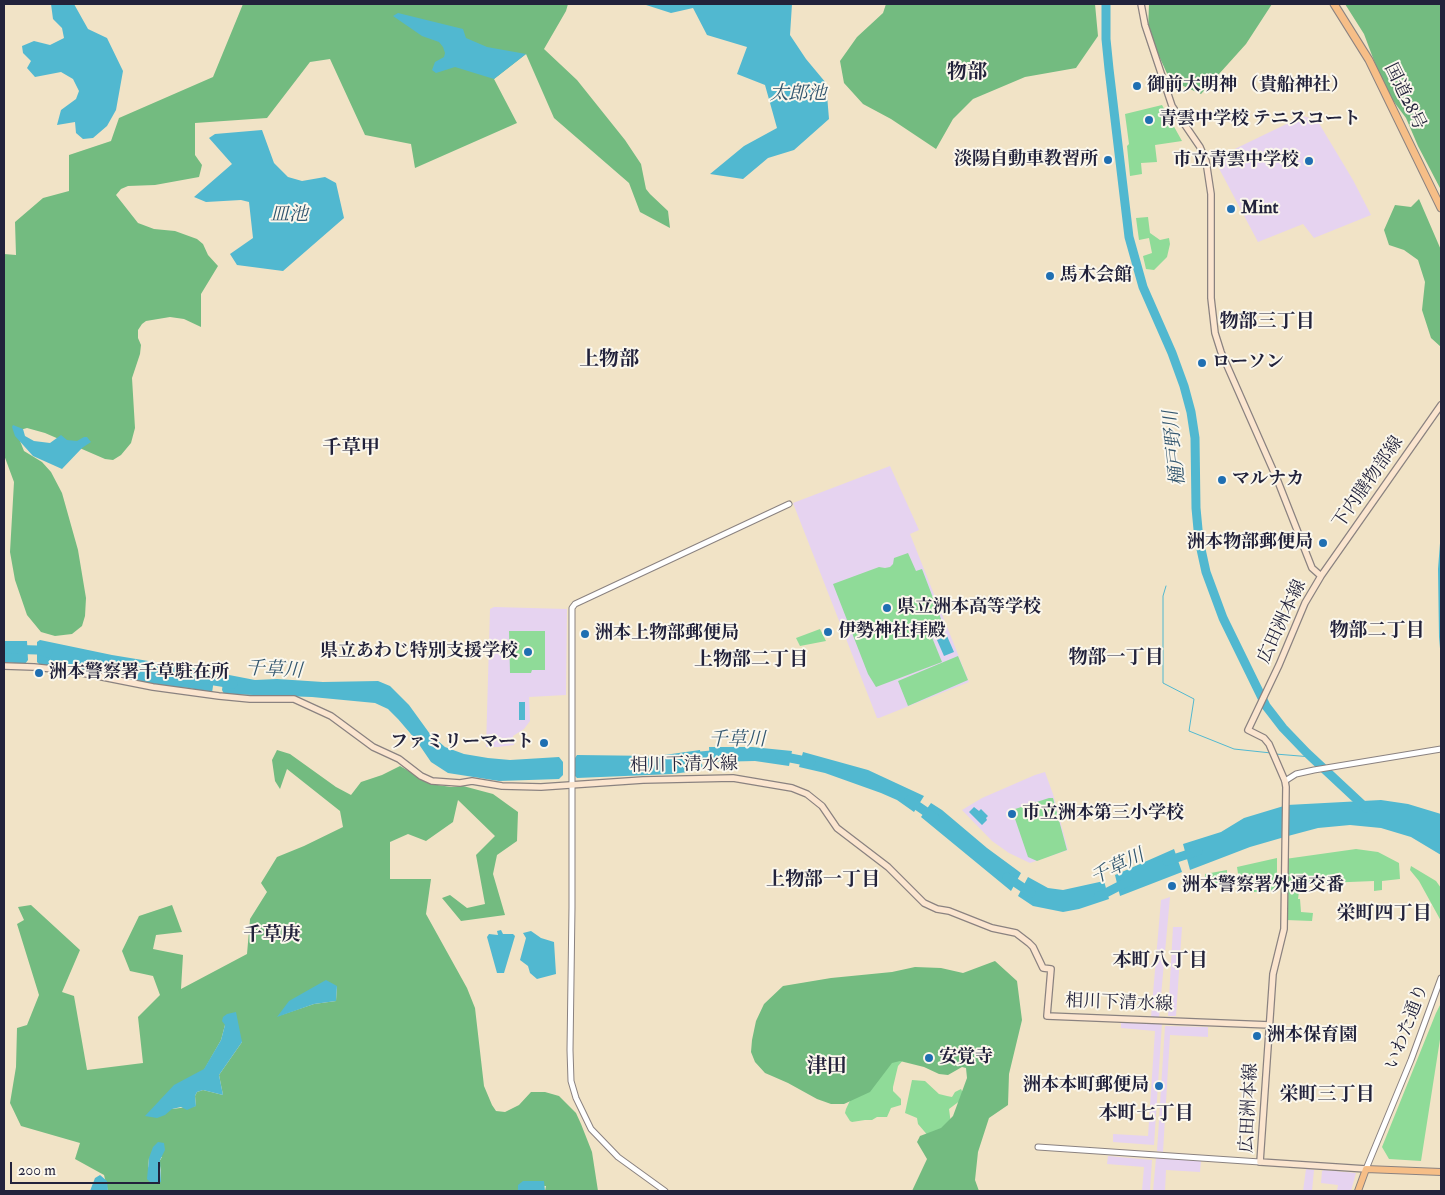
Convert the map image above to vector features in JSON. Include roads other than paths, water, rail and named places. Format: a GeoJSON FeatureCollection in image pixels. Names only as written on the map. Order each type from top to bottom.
{"type":"FeatureCollection","features":[{"type":"Feature","properties":{"kind":"highway","name":"国道28号"},"geometry":{"type":"LineString","coordinates":[[1334,4],[1370,60],[1441,208]]}},
{"type":"Feature","properties":{"kind":"main road","name":"広田洲本線"},"geometry":{"type":"LineString","coordinates":[[1141,4],[1145,25],[1172,106],[1200,147],[1206,161],[1210,194],[1211,298],[1215,333],[1221,352],[1277,479],[1312,568],[1321,576],[1304,603],[1248,730],[1264,738],[1285,781],[1284,929],[1273,974],[1260,1162],[1366,1169]]}},
{"type":"Feature","properties":{"kind":"main road","name":"下内膳物部線"},"geometry":{"type":"LineString","coordinates":[[1321,576],[1441,405]]}},
{"type":"Feature","properties":{"kind":"main road","name":"相川下清水線"},"geometry":{"type":"LineString","coordinates":[[4,666],[72,671],[153,688],[219,696],[294,699],[331,716],[373,747],[399,759],[420,776],[432,780],[460,783],[472,781],[502,786],[541,786],[643,780],[733,778],[792,788],[807,794],[822,806],[838,828],[888,867],[924,903],[992,928],[1016,934],[1029,943],[1033,947],[1043,968],[1050,969],[1047,1016],[1270,1025]]}},
{"type":"Feature","properties":{"kind":"main road"},"geometry":{"type":"LineString","coordinates":[[1358,1190],[1366,1169],[1441,1172]]}},
{"type":"Feature","properties":{"kind":"street"},"geometry":{"type":"LineString","coordinates":[[665,1191],[618,1157],[591,1129],[576,1098],[571,1080],[572,614],[574,605],[789,504]]}},
{"type":"Feature","properties":{"kind":"street"},"geometry":{"type":"LineString","coordinates":[[1285,781],[1296,774],[1314,770],[1441,749]]}},
{"type":"Feature","properties":{"kind":"street","name":"いわた通り"},"geometry":{"type":"LineString","coordinates":[[1366,1169],[1411,1060],[1441,978]]}},
{"type":"Feature","properties":{"kind":"street"},"geometry":{"type":"LineString","coordinates":[[1038,1146],[1260,1162]]}},
{"type":"Feature","properties":{"kind":"street"},"geometry":{"type":"LineString","coordinates":[[653,1191],[659,1187]]}},
{"type":"Feature","properties":{"kind":"water"},"geometry":{"type":"Polygon","coordinates":[[[51,4],[74,4],[88,29],[107,38],[123,71],[116,110],[107,126],[93,138],[83,139],[76,133],[75,122],[57,125],[61,110],[76,99],[79,91],[73,79],[61,72],[35,77],[27,68],[31,61],[23,53],[22,46],[34,41],[50,45],[64,38],[62,28],[53,19],[51,4]]]}},
{"type":"Feature","properties":{"kind":"water","name":"太郎池"},"geometry":{"type":"Polygon","coordinates":[[[643,4],[792,4],[790,35],[806,59],[826,83],[829,119],[794,150],[768,158],[743,179],[710,174],[744,146],[777,128],[765,85],[737,74],[747,47],[707,35],[693,8],[671,13],[643,4]]]}},
{"type":"Feature","properties":{"kind":"water"},"geometry":{"type":"Polygon","coordinates":[[[398,13],[463,29],[466,38],[487,47],[526,54],[494,79],[455,67],[436,73],[432,70],[435,62],[444,57],[443,47],[439,42],[422,36],[393,16],[398,13]]]}},
{"type":"Feature","properties":{"kind":"water","name":"皿池"},"geometry":{"type":"Polygon","coordinates":[[[262,130],[274,163],[288,177],[302,181],[325,177],[336,183],[344,218],[283,271],[237,265],[230,254],[253,238],[249,202],[241,200],[206,202],[194,197],[232,164],[209,138],[215,134],[262,130]]]}},
{"type":"Feature","properties":{"kind":"water"},"geometry":{"type":"Polygon","coordinates":[[[13,425],[23,429],[25,436],[34,441],[50,443],[61,435],[67,440],[77,441],[87,437],[91,442],[82,448],[62,469],[33,456],[15,436],[13,425]]]}},
{"type":"Feature","properties":{"kind":"water"},"geometry":{"type":"Polygon","coordinates":[[[1441,530],[1441,660],[1438,569],[1441,530]]]}},
{"type":"Feature","properties":{"kind":"water"},"geometry":{"type":"Polygon","coordinates":[[[947,636],[954,652],[944,656],[937,640],[947,636]]]}},
{"type":"Feature","properties":{"kind":"water"},"geometry":{"type":"Polygon","coordinates":[[[40,640],[112,655],[215,672],[212,693],[189,688],[159,686],[39,664],[37,662],[37,642],[40,640]]]}},
{"type":"Feature","properties":{"kind":"water"},"geometry":{"type":"Polygon","coordinates":[[[4,641],[27,641],[28,660],[25,664],[4,662],[4,641]]]}},
{"type":"Feature","properties":{"kind":"water"},"geometry":{"type":"Polygon","coordinates":[[[224,674],[255,680],[378,681],[390,686],[409,705],[430,734],[445,747],[464,754],[510,760],[559,757],[563,762],[563,775],[559,779],[499,781],[448,773],[431,762],[416,740],[388,709],[375,703],[312,697],[224,694],[222,690],[224,674]]]}},
{"type":"Feature","properties":{"kind":"water"},"geometry":{"type":"Polygon","coordinates":[[[519,702],[525,702],[525,720],[519,720],[519,702]]]}},
{"type":"Feature","properties":{"kind":"water"},"geometry":{"type":"Polygon","coordinates":[[[709,747],[752,747],[792,751],[789,766],[755,761],[710,762],[709,747]]]}},
{"type":"Feature","properties":{"kind":"water"},"geometry":{"type":"Polygon","coordinates":[[[700,750],[703,770],[672,774],[577,778],[573,774],[573,761],[577,755],[657,756],[700,750]]]}},
{"type":"Feature","properties":{"kind":"water"},"geometry":{"type":"Polygon","coordinates":[[[803,752],[868,770],[924,796],[914,812],[897,800],[881,793],[825,773],[799,767],[803,752]]]}},
{"type":"Feature","properties":{"kind":"water"},"geometry":{"type":"Polygon","coordinates":[[[1381,800],[1408,804],[1441,814],[1441,855],[1411,837],[1381,828],[1350,825],[1318,828],[1288,836],[1250,847],[1190,870],[1183,844],[1221,832],[1244,818],[1287,805],[1381,800]]]}},
{"type":"Feature","properties":{"kind":"water"},"geometry":{"type":"Polygon","coordinates":[[[931,803],[1021,873],[1011,891],[921,817],[931,803]]]}},
{"type":"Feature","properties":{"kind":"water"},"geometry":{"type":"Polygon","coordinates":[[[974,807],[979,811],[981,809],[988,816],[982,825],[969,812],[974,807]]]}},
{"type":"Feature","properties":{"kind":"water"},"geometry":{"type":"Polygon","coordinates":[[[1174,849],[1182,872],[1120,896],[1115,875],[1174,849]]]}},
{"type":"Feature","properties":{"kind":"water"},"geometry":{"type":"Polygon","coordinates":[[[1028,877],[1048,888],[1063,890],[1104,881],[1109,899],[1063,912],[1033,906],[1018,896],[1028,877]]]}},
{"type":"Feature","properties":{"kind":"water"},"geometry":{"type":"Polygon","coordinates":[[[501,930],[503,934],[513,934],[515,936],[504,973],[497,973],[487,937],[489,934],[498,935],[497,931],[501,930]]]}},
{"type":"Feature","properties":{"kind":"water"},"geometry":{"type":"Polygon","coordinates":[[[531,931],[541,938],[554,942],[556,974],[537,979],[530,973],[528,966],[520,960],[526,938],[523,933],[531,931]]]}},
{"type":"Feature","properties":{"kind":"water"},"geometry":{"type":"Polygon","coordinates":[[[326,980],[337,986],[336,1001],[314,1004],[277,1017],[289,1001],[326,980]]]}},
{"type":"Feature","properties":{"kind":"water"},"geometry":{"type":"Polygon","coordinates":[[[236,1012],[242,1042],[219,1075],[223,1095],[203,1090],[197,1092],[195,1096],[196,1106],[187,1110],[181,1107],[172,1109],[165,1115],[157,1118],[145,1116],[174,1085],[204,1069],[221,1040],[225,1025],[222,1021],[223,1017],[236,1012]]]}},
{"type":"Feature","properties":{"kind":"water"},"geometry":{"type":"Polygon","coordinates":[[[158,1142],[164,1143],[165,1150],[160,1160],[161,1182],[155,1183],[147,1179],[149,1158],[153,1147],[158,1142]]]}},
{"type":"Feature","properties":{"kind":"water"},"geometry":{"type":"Polygon","coordinates":[[[100,1175],[107,1181],[108,1191],[90,1191],[95,1178],[100,1175]]]}},
{"type":"Feature","properties":{"kind":"water"},"geometry":{"type":"Polygon","coordinates":[[[523,1181],[544,1181],[545,1191],[518,1191],[518,1185],[523,1181]]]}},
{"type":"Feature","properties":{"kind":"waterway","name":"樋戸野川"},"geometry":{"type":"LineString","coordinates":[[1106,4],[1106,39],[1129,237],[1143,287],[1172,353],[1191,412],[1195,438],[1196,508],[1199,540],[1206,572],[1223,618],[1266,706],[1283,728],[1307,753],[1366,808]]}},
{"type":"Feature","properties":{"kind":"waterway"},"geometry":{"type":"LineString","coordinates":[[1166,586],[1163,596],[1163,683],[1194,699],[1189,731],[1234,749],[1271,753]]}},
{"type":"Feature","properties":{"kind":"waterway","name":"千草川"},"geometry":{"type":"LineString","coordinates":[[4,649],[37,650],[48,653]]}},
{"type":"Feature","properties":{"kind":"waterway","name":"千草川"},"geometry":{"type":"LineString","coordinates":[[202,679],[233,684]]}},
{"type":"Feature","properties":{"kind":"waterway","name":"千草川"},"geometry":{"type":"LineString","coordinates":[[690,757],[722,754]]}},
{"type":"Feature","properties":{"kind":"waterway"},"geometry":{"type":"LineString","coordinates":[[1275,754],[1312,757]]}},
{"type":"Feature","properties":{"kind":"waterway","name":"千草川"},"geometry":{"type":"LineString","coordinates":[[780,756],[811,762]]}},
{"type":"Feature","properties":{"kind":"waterway","name":"千草川"},"geometry":{"type":"LineString","coordinates":[[909,800],[935,818]]}},
{"type":"Feature","properties":{"kind":"waterway","name":"千草川"},"geometry":{"type":"LineString","coordinates":[[1167,861],[1198,851]]}},
{"type":"Feature","properties":{"kind":"waterway","name":"千草川"},"geometry":{"type":"LineString","coordinates":[[1007,877],[1031,893]]}},
{"type":"Feature","properties":{"kind":"waterway","name":"千草川"},"geometry":{"type":"LineString","coordinates":[[1098,897],[1129,881]]}},
{"type":"Feature","properties":{"kind":"place","name":"御前大明神 （貴船神社）"},"geometry":{"type":"Point","coordinates":[1137,86]}},
{"type":"Feature","properties":{"kind":"place","name":"青雲中学校 テニスコート"},"geometry":{"type":"Point","coordinates":[1149,120]}},
{"type":"Feature","properties":{"kind":"place","name":"淡陽自動車教習所"},"geometry":{"type":"Point","coordinates":[1108,160]}},
{"type":"Feature","properties":{"kind":"place","name":"市立青雲中学校"},"geometry":{"type":"Point","coordinates":[1309,161]}},
{"type":"Feature","properties":{"kind":"place","name":"Mint"},"geometry":{"type":"Point","coordinates":[1231,209]}},
{"type":"Feature","properties":{"kind":"place","name":"馬木会館"},"geometry":{"type":"Point","coordinates":[1050,276]}},
{"type":"Feature","properties":{"kind":"place","name":"ローソン"},"geometry":{"type":"Point","coordinates":[1202,363]}},
{"type":"Feature","properties":{"kind":"place","name":"マルナカ"},"geometry":{"type":"Point","coordinates":[1222,480]}},
{"type":"Feature","properties":{"kind":"place","name":"洲本物部郵便局"},"geometry":{"type":"Point","coordinates":[1323,543]}},
{"type":"Feature","properties":{"kind":"place","name":"県立洲本高等学校"},"geometry":{"type":"Point","coordinates":[887,608]}},
{"type":"Feature","properties":{"kind":"place","name":"伊勢神社拝殿"},"geometry":{"type":"Point","coordinates":[828,632]}},
{"type":"Feature","properties":{"kind":"place","name":"洲本上物部郵便局"},"geometry":{"type":"Point","coordinates":[585,634]}},
{"type":"Feature","properties":{"kind":"place","name":"県立あわじ特別支援学校"},"geometry":{"type":"Point","coordinates":[528,652]}},
{"type":"Feature","properties":{"kind":"place","name":"洲本警察署千草駐在所"},"geometry":{"type":"Point","coordinates":[39,673]}},
{"type":"Feature","properties":{"kind":"place","name":"ファミリーマート"},"geometry":{"type":"Point","coordinates":[544,743]}},
{"type":"Feature","properties":{"kind":"place","name":"市立洲本第三小学校"},"geometry":{"type":"Point","coordinates":[1012,814]}},
{"type":"Feature","properties":{"kind":"place","name":"洲本警察署外通交番"},"geometry":{"type":"Point","coordinates":[1172,886]}},
{"type":"Feature","properties":{"kind":"place","name":"洲本保育園"},"geometry":{"type":"Point","coordinates":[1257,1036]}},
{"type":"Feature","properties":{"kind":"place","name":"安覚寺"},"geometry":{"type":"Point","coordinates":[929,1058]}},
{"type":"Feature","properties":{"kind":"place","name":"洲本本町郵便局"},"geometry":{"type":"Point","coordinates":[1159,1086]}},
{"type":"Feature","properties":{"kind":"district","name":"物部"},"geometry":{"type":"Point","coordinates":[967,74]}},
{"type":"Feature","properties":{"kind":"district","name":"物部三丁目"},"geometry":{"type":"Point","coordinates":[1267,323]}},
{"type":"Feature","properties":{"kind":"district","name":"上物部"},"geometry":{"type":"Point","coordinates":[609,361]}},
{"type":"Feature","properties":{"kind":"district","name":"千草甲"},"geometry":{"type":"Point","coordinates":[351,449]}},
{"type":"Feature","properties":{"kind":"district","name":"物部二丁目"},"geometry":{"type":"Point","coordinates":[1377,632]}},
{"type":"Feature","properties":{"kind":"district","name":"物部一丁目"},"geometry":{"type":"Point","coordinates":[1116,659]}},
{"type":"Feature","properties":{"kind":"district","name":"上物部二丁目"},"geometry":{"type":"Point","coordinates":[751,661]}},
{"type":"Feature","properties":{"kind":"district","name":"上物部一丁目"},"geometry":{"type":"Point","coordinates":[823,881]}},
{"type":"Feature","properties":{"kind":"district","name":"栄町四丁目"},"geometry":{"type":"Point","coordinates":[1384,915]}},
{"type":"Feature","properties":{"kind":"district","name":"千草庚"},"geometry":{"type":"Point","coordinates":[272,936]}},
{"type":"Feature","properties":{"kind":"district","name":"本町八丁目"},"geometry":{"type":"Point","coordinates":[1160,962]}},
{"type":"Feature","properties":{"kind":"district","name":"津田"},"geometry":{"type":"Point","coordinates":[827,1068]}},
{"type":"Feature","properties":{"kind":"district","name":"栄町三丁目"},"geometry":{"type":"Point","coordinates":[1327,1096]}},
{"type":"Feature","properties":{"kind":"district","name":"本町七丁目"},"geometry":{"type":"Point","coordinates":[1146,1115]}}]}
